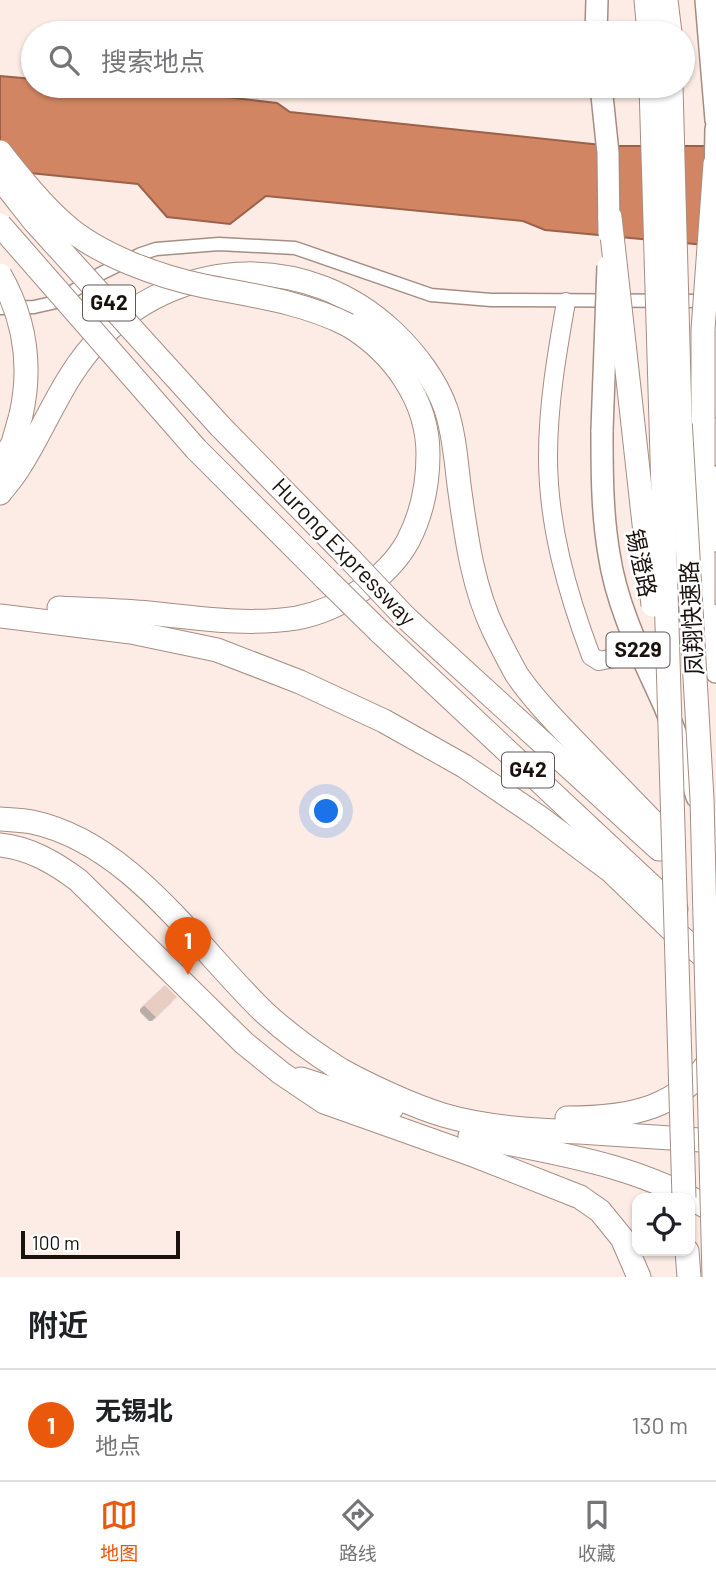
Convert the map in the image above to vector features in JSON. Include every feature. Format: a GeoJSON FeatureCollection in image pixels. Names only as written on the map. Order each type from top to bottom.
{"type":"FeatureCollection","features":[{"type":"Feature","properties":{"kind":"highway"},"geometry":{"type":"LineString","coordinates":[[646,0],[648,21]]}},
{"type":"Feature","properties":{"kind":"highway"},"geometry":{"type":"LineString","coordinates":[[666,0],[669,21]]}},
{"type":"Feature","properties":{"kind":"highway","name":"凤翔快速路"},"geometry":{"type":"LineString","coordinates":[[651,98],[684,1193]]}},
{"type":"Feature","properties":{"kind":"highway","name":"凤翔快速路"},"geometry":{"type":"LineString","coordinates":[[671,98],[680,418],[702,799],[714,1277]]}},
{"type":"Feature","properties":{"kind":"highway"},"geometry":{"type":"LineString","coordinates":[[0,152],[41,202],[66,226],[121,258],[149,270],[201,285],[309,308],[348,325],[384,353],[405,379],[421,411],[428,443],[428,478],[420,511],[407,542],[387,568],[362,590],[331,607],[300,617],[234,621],[143,612],[0,606]]}},
{"type":"Feature","properties":{"kind":"highway"},"geometry":{"type":"LineString","coordinates":[[702,799],[703,330],[715,164]]}},
{"type":"Feature","properties":{"kind":"highway","name":"Hurong Expressway"},"geometry":{"type":"LineString","coordinates":[[0,178],[34,221],[220,426],[405,617],[669,848],[716,897]]}},
{"type":"Feature","properties":{"kind":"highway"},"geometry":{"type":"LineString","coordinates":[[610,217],[671,789]]}},
{"type":"Feature","properties":{"kind":"highway","name":"Hurong Expressway"},"geometry":{"type":"LineString","coordinates":[[0,225],[196,449],[673,919],[716,941]]}},
{"type":"Feature","properties":{"kind":"highway"},"geometry":{"type":"LineString","coordinates":[[0,493],[20,466],[58,394],[78,364],[102,336],[128,313],[161,293],[198,280],[248,273],[274,274],[310,281],[346,298],[379,319],[407,345],[428,375],[445,408],[454,443],[465,530],[475,579],[493,628],[517,675],[669,848],[716,880]]}},
{"type":"Feature","properties":{"kind":"highway"},"geometry":{"type":"LineString","coordinates":[[0,275],[15,303],[24,334],[26,391],[13,443],[0,467]]}},
{"type":"Feature","properties":{"kind":"highway"},"geometry":{"type":"LineString","coordinates":[[0,616],[131,632],[217,650],[300,682],[384,721],[464,766],[539,817],[673,919],[716,966]]}},
{"type":"Feature","properties":{"kind":"highway"},"geometry":{"type":"LineString","coordinates":[[689,768],[698,858],[716,953]]}},
{"type":"Feature","properties":{"kind":"highway"},"geometry":{"type":"LineString","coordinates":[[0,819],[31,821],[61,831],[90,845],[118,864],[144,886],[265,1012],[302,1045],[439,1130],[513,1131],[716,1152]]}},
{"type":"Feature","properties":{"kind":"highway"},"geometry":{"type":"LineString","coordinates":[[0,845],[30,852],[78,880],[244,1043],[281,1073],[324,1102],[476,1156],[580,1197],[600,1211],[622,1238],[639,1277]]}},
{"type":"Feature","properties":{"kind":"highway"},"geometry":{"type":"LineString","coordinates":[[559,1136],[597,1118],[648,1110],[679,1094],[706,1068],[716,1049]]}},
{"type":"Feature","properties":{"kind":"highway"},"geometry":{"type":"LineString","coordinates":[[281,1073],[395,1102]]}},
{"type":"Feature","properties":{"kind":"highway"},"geometry":{"type":"LineString","coordinates":[[513,1131],[559,1136],[691,1197],[716,1213]]}},
{"type":"Feature","properties":{"kind":"highway"},"geometry":{"type":"LineString","coordinates":[[682,1149],[716,1141]]}},
{"type":"Feature","properties":{"kind":"highway"},"geometry":{"type":"LineString","coordinates":[[678,1193],[682,1149]]}},
{"type":"Feature","properties":{"kind":"highway"},"geometry":{"type":"LineString","coordinates":[[673,1256],[675,1277]]}},
{"type":"Feature","properties":{"kind":"highway"},"geometry":{"type":"LineString","coordinates":[[687,1256],[689,1277]]}},
{"type":"Feature","properties":{"kind":"main road"},"geometry":{"type":"LineString","coordinates":[[596,21],[597,0]]}},
{"type":"Feature","properties":{"kind":"main road"},"geometry":{"type":"LineString","coordinates":[[706,0],[716,120]]}},
{"type":"Feature","properties":{"kind":"main road","name":"锡澄路"},"geometry":{"type":"LineString","coordinates":[[602,98],[608,153],[610,217],[602,430],[603,491],[609,555],[639,653],[665,706],[689,768],[716,859]]}},
{"type":"Feature","properties":{"kind":"main road"},"geometry":{"type":"LineString","coordinates":[[716,129],[716,230]]}},
{"type":"Feature","properties":{"kind":"main road"},"geometry":{"type":"LineString","coordinates":[[566,302],[550,413],[548,459],[562,568],[591,656],[599,662],[639,653]]}},
{"type":"Feature","properties":{"kind":"main road"},"geometry":{"type":"LineString","coordinates":[[716,477],[711,598],[716,672]]}},
{"type":"Feature","properties":{"kind":"street"},"geometry":{"type":"LineString","coordinates":[[0,308],[34,307],[56,302],[100,274],[156,249],[219,244],[295,248],[431,295],[566,302],[716,301]]}},
{"type":"Feature","properties":{"kind":"shaded area"},"geometry":{"type":"Polygon","coordinates":[[[0,76],[21,78],[21,98],[233,98],[277,103],[290,112],[611,146],[716,146],[716,246],[545,230],[523,221],[266,196],[230,224],[167,217],[138,184],[0,170],[0,76]]]}},
{"type":"Feature","properties":{"kind":"building"},"geometry":{"type":"Polygon","coordinates":[[[165,985],[177,997],[156,1017],[144,1005],[165,985]]]}},
{"type":"Feature","properties":{"kind":"place","name":"无锡北"},"geometry":{"type":"Point","coordinates":[188,975]}}]}
